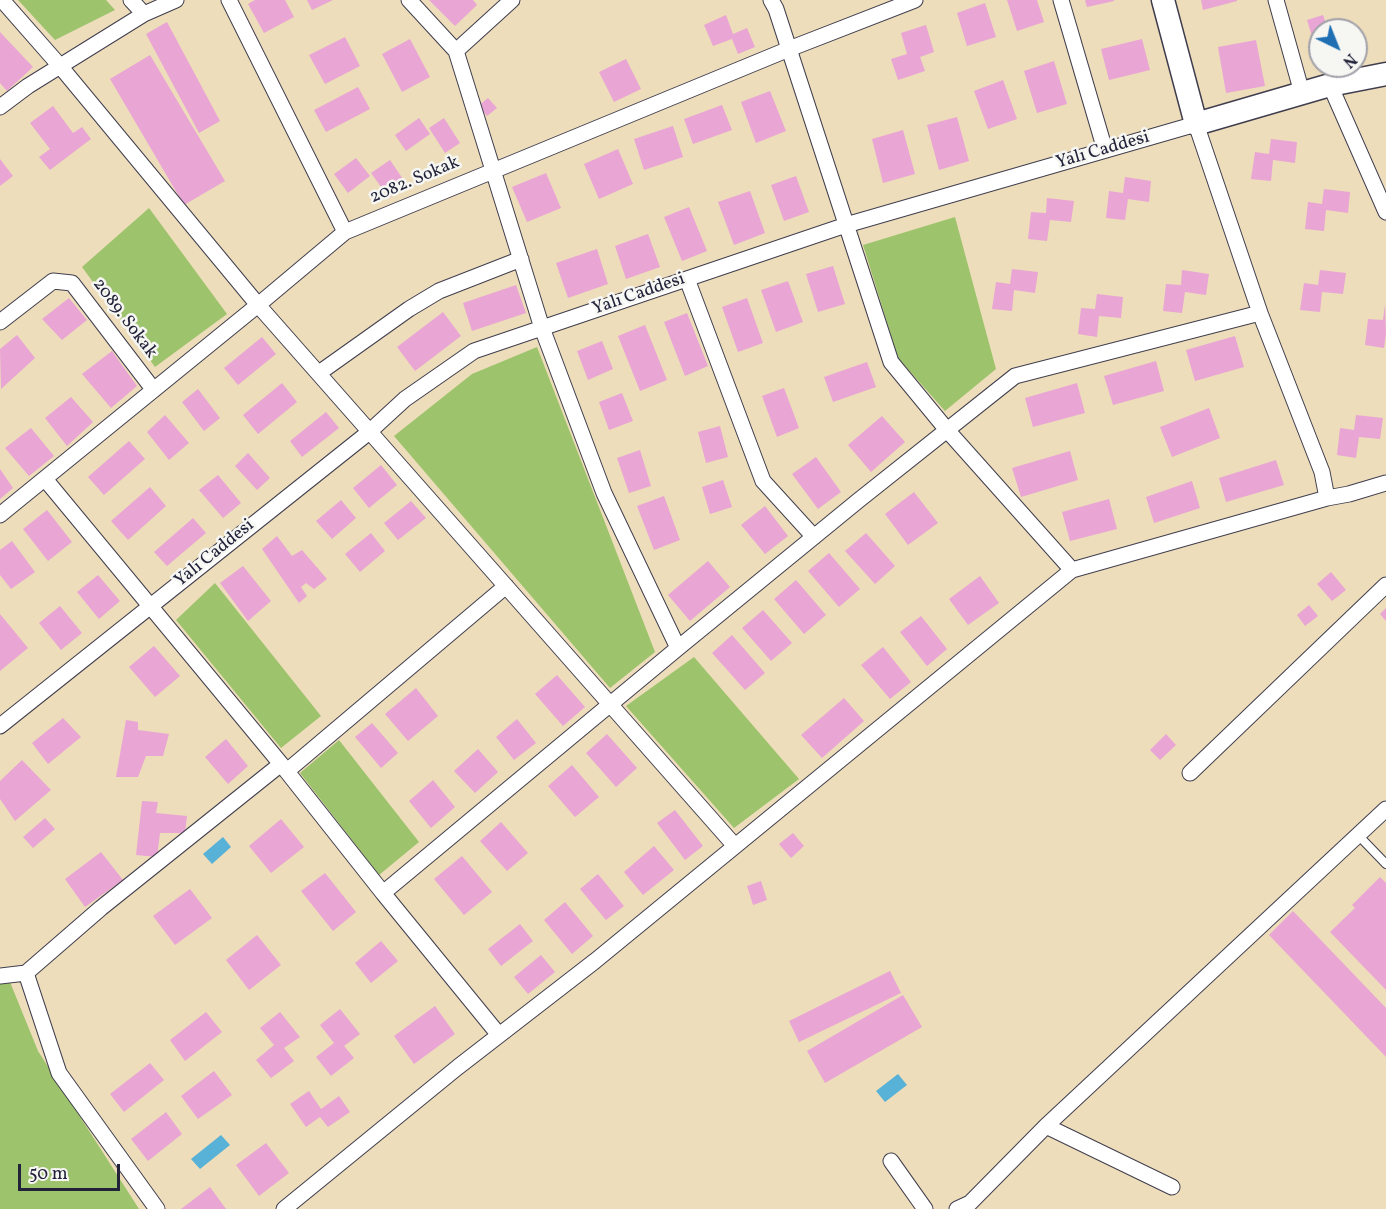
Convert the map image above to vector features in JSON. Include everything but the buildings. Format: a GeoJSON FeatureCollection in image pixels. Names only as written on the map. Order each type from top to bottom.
{"type":"FeatureCollection","features":[{"type":"Feature","properties":{"kind":"street"},"geometry":{"type":"LineString","coordinates":[[2,0],[368,433],[735,846]]}},
{"type":"Feature","properties":{"kind":"street"},"geometry":{"type":"LineString","coordinates":[[131,0],[144,14]]}},
{"type":"Feature","properties":{"kind":"street"},"geometry":{"type":"LineString","coordinates":[[0,107],[28,86],[144,14],[176,0]]}},
{"type":"Feature","properties":{"kind":"street"},"geometry":{"type":"LineString","coordinates":[[229,0],[345,232]]}},
{"type":"Feature","properties":{"kind":"street"},"geometry":{"type":"LineString","coordinates":[[409,0],[456,51],[542,328],[604,493],[678,648]]}},
{"type":"Feature","properties":{"kind":"street"},"geometry":{"type":"LineString","coordinates":[[456,51],[512,0]]}},
{"type":"Feature","properties":{"kind":"street"},"geometry":{"type":"LineString","coordinates":[[771,0],[776,9],[891,362],[947,430],[1072,570]]}},
{"type":"Feature","properties":{"kind":"street","name":"2082. Sokak"},"geometry":{"type":"LineString","coordinates":[[0,515],[345,232],[789,49],[915,0]]}},
{"type":"Feature","properties":{"kind":"street"},"geometry":{"type":"LineString","coordinates":[[1061,0],[1105,150]]}},
{"type":"Feature","properties":{"kind":"street"},"geometry":{"type":"LineString","coordinates":[[1162,0],[1196,124],[1260,313],[1322,472],[1327,498]]}},
{"type":"Feature","properties":{"kind":"street"},"geometry":{"type":"LineString","coordinates":[[1276,0],[1302,93]]}},
{"type":"Feature","properties":{"kind":"street","name":"Yalı Caddesi"},"geometry":{"type":"LineString","coordinates":[[0,726],[368,433],[405,399],[474,351],[846,225],[1330,85],[1386,74]]}},
{"type":"Feature","properties":{"kind":"street"},"geometry":{"type":"LineString","coordinates":[[1330,85],[1386,212]]}},
{"type":"Feature","properties":{"kind":"street"},"geometry":{"type":"LineString","coordinates":[[319,373],[409,309],[440,291],[521,259]]}},
{"type":"Feature","properties":{"kind":"street"},"geometry":{"type":"LineString","coordinates":[[687,279],[763,481],[814,537]]}},
{"type":"Feature","properties":{"kind":"street","name":"2089. Sokak"},"geometry":{"type":"LineString","coordinates":[[0,322],[53,281],[72,283],[153,389]]}},
{"type":"Feature","properties":{"kind":"street"},"geometry":{"type":"LineString","coordinates":[[383,893],[678,648],[1015,376],[1260,313]]}},
{"type":"Feature","properties":{"kind":"street"},"geometry":{"type":"LineString","coordinates":[[45,479],[284,768],[499,1035]]}},
{"type":"Feature","properties":{"kind":"street"},"geometry":{"type":"LineString","coordinates":[[284,1209],[499,1035],[595,961],[1072,570],[1386,483]]}},
{"type":"Feature","properties":{"kind":"street"},"geometry":{"type":"LineString","coordinates":[[1190,773],[1386,585]]}},
{"type":"Feature","properties":{"kind":"street"},"geometry":{"type":"LineString","coordinates":[[0,976],[26,973],[101,908],[284,768],[506,586]]}},
{"type":"Feature","properties":{"kind":"street"},"geometry":{"type":"LineString","coordinates":[[957,1209],[970,1203],[1046,1126],[1386,809]]}},
{"type":"Feature","properties":{"kind":"street"},"geometry":{"type":"LineString","coordinates":[[26,973],[59,1072],[158,1209]]}},
{"type":"Feature","properties":{"kind":"street"},"geometry":{"type":"LineString","coordinates":[[1046,1126],[1172,1187]]}},
{"type":"Feature","properties":{"kind":"street"},"geometry":{"type":"LineString","coordinates":[[891,1161],[925,1209]]}},
{"type":"Feature","properties":{"kind":"lane"},"geometry":{"type":"LineString","coordinates":[[1358,835],[1386,864]]}},
{"type":"Feature","properties":{"kind":"green space"},"geometry":{"type":"Polygon","coordinates":[[[18,0],[106,0],[115,10],[55,40],[18,0]]]}},
{"type":"Feature","properties":{"kind":"green space"},"geometry":{"type":"Polygon","coordinates":[[[149,208],[227,314],[155,367],[82,267],[149,208]]]}},
{"type":"Feature","properties":{"kind":"green space"},"geometry":{"type":"Polygon","coordinates":[[[955,217],[996,369],[945,411],[898,358],[863,245],[955,217]]]}},
{"type":"Feature","properties":{"kind":"green space"},"geometry":{"type":"Polygon","coordinates":[[[537,347],[655,652],[610,688],[394,436],[472,374],[537,347]]]}},
{"type":"Feature","properties":{"kind":"green space"},"geometry":{"type":"Polygon","coordinates":[[[215,583],[321,716],[281,748],[176,620],[215,583]]]}},
{"type":"Feature","properties":{"kind":"green space"},"geometry":{"type":"Polygon","coordinates":[[[694,657],[799,779],[734,828],[626,706],[694,657]]]}},
{"type":"Feature","properties":{"kind":"green space"},"geometry":{"type":"Polygon","coordinates":[[[339,740],[419,842],[379,875],[300,773],[339,740]]]}},
{"type":"Feature","properties":{"kind":"green space"},"geometry":{"type":"Polygon","coordinates":[[[10,982],[38,1051],[139,1209],[0,1209],[0,983],[10,982]]]}},
{"type":"Feature","properties":{"kind":"water"},"geometry":{"type":"Polygon","coordinates":[[[223,837],[231,847],[212,864],[203,854],[223,837]]]}},
{"type":"Feature","properties":{"kind":"water"},"geometry":{"type":"Polygon","coordinates":[[[898,1074],[907,1085],[885,1102],[876,1091],[898,1074]]]}},
{"type":"Feature","properties":{"kind":"water"},"geometry":{"type":"Polygon","coordinates":[[[221,1135],[230,1145],[200,1169],[191,1159],[221,1135]]]}}]}
